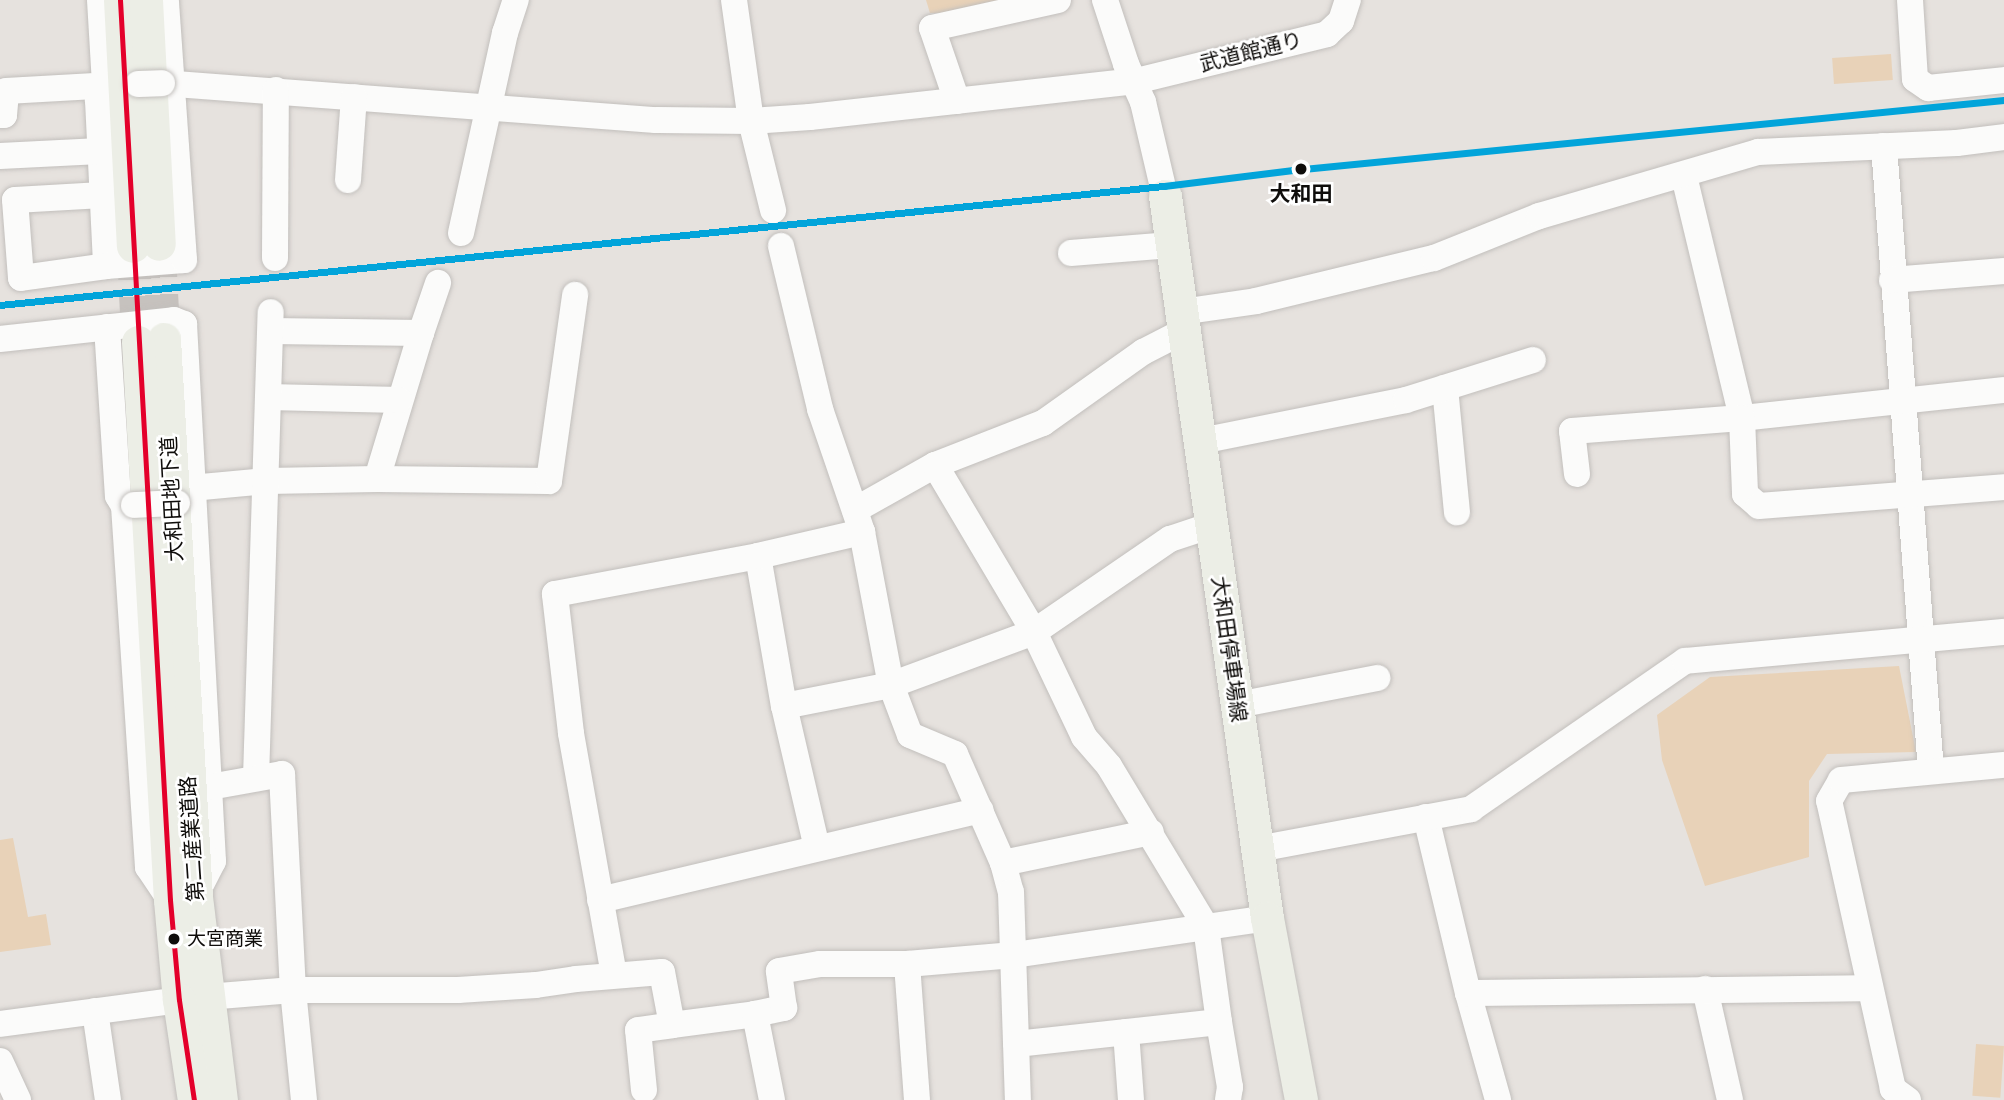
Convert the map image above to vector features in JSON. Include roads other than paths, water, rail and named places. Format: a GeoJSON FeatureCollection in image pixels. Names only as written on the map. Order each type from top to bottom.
{"type":"FeatureCollection","features":[{"type":"Feature","properties":{"kind":"main road"},"geometry":{"type":"LineString","coordinates":[[120,0],[146,245],[146,0]]}},
{"type":"Feature","properties":{"kind":"main road","name":"大和田停車場線"},"geometry":{"type":"LineString","coordinates":[[1165,196],[1267,918],[1301,1100]]}},
{"type":"Feature","properties":{"kind":"main road","name":"大和田地下道"},"geometry":{"type":"LineString","coordinates":[[151,341],[168,660]]}},
{"type":"Feature","properties":{"kind":"main road","name":"第二産業道路"},"geometry":{"type":"LineString","coordinates":[[168,660],[183,898],[193,998],[194,1100]]}},
{"type":"Feature","properties":{"kind":"main road","name":"第二産業道路"},"geometry":{"type":"LineString","coordinates":[[193,998],[221,1100]]}},
{"type":"Feature","properties":{"kind":"street"},"geometry":{"type":"LineString","coordinates":[[100,0],[109,85],[98,100],[106,266]]}},
{"type":"Feature","properties":{"kind":"street"},"geometry":{"type":"LineString","coordinates":[[102,195],[15,200],[21,278],[106,266],[184,260],[166,83],[166,0]]}},
{"type":"Feature","properties":{"kind":"street"},"geometry":{"type":"LineString","coordinates":[[461,233],[505,33],[516,0]]}},
{"type":"Feature","properties":{"kind":"street"},"geometry":{"type":"LineString","coordinates":[[734,0],[751,121],[773,210]]}},
{"type":"Feature","properties":{"kind":"street"},"geometry":{"type":"LineString","coordinates":[[957,101],[932,28],[1058,0]]}},
{"type":"Feature","properties":{"kind":"street"},"geometry":{"type":"LineString","coordinates":[[1105,0],[1126,64],[1136,81],[1165,196]]}},
{"type":"Feature","properties":{"kind":"street"},"geometry":{"type":"LineString","coordinates":[[1910,0],[1914,79],[1928,88],[2004,80]]}},
{"type":"Feature","properties":{"kind":"street","name":"武道館通り"},"geometry":{"type":"LineString","coordinates":[[0,115],[4,115],[6,91],[166,83],[656,120],[751,121],[1136,81],[1327,34],[1341,21],[1355,1]]}},
{"type":"Feature","properties":{"kind":"street"},"geometry":{"type":"LineString","coordinates":[[275,258],[276,90]]}},
{"type":"Feature","properties":{"kind":"street"},"geometry":{"type":"LineString","coordinates":[[348,180],[354,97]]}},
{"type":"Feature","properties":{"kind":"street"},"geometry":{"type":"LineString","coordinates":[[614,975],[571,733],[555,594],[758,556],[859,521],[935,465],[1043,423],[1182,321],[1434,258],[1539,216],[1684,176],[1758,152],[1957,143],[2004,137]]}},
{"type":"Feature","properties":{"kind":"street"},"geometry":{"type":"LineString","coordinates":[[1884,146],[1931,771]]}},
{"type":"Feature","properties":{"kind":"street"},"geometry":{"type":"LineString","coordinates":[[0,156],[100,150]]}},
{"type":"Feature","properties":{"kind":"street"},"geometry":{"type":"LineString","coordinates":[[1684,176],[1742,418],[1745,494],[1759,506],[2004,486]]}},
{"type":"Feature","properties":{"kind":"street"},"geometry":{"type":"LineString","coordinates":[[1071,253],[1171,245]]}},
{"type":"Feature","properties":{"kind":"street"},"geometry":{"type":"LineString","coordinates":[[781,246],[820,409],[859,521],[891,685],[910,735],[955,754],[1003,863],[1011,892],[1018,1100]]}},
{"type":"Feature","properties":{"kind":"street"},"geometry":{"type":"LineString","coordinates":[[1892,280],[2004,271]]}},
{"type":"Feature","properties":{"kind":"street"},"geometry":{"type":"LineString","coordinates":[[377,479],[399,400],[438,283]]}},
{"type":"Feature","properties":{"kind":"street"},"geometry":{"type":"LineString","coordinates":[[107,327],[118,496],[129,505],[187,498],[267,481],[549,481],[575,295]]}},
{"type":"Feature","properties":{"kind":"street"},"geometry":{"type":"LineString","coordinates":[[0,339],[174,320],[184,324],[187,498],[210,787],[213,861],[183,898],[148,867],[129,505]]}},
{"type":"Feature","properties":{"kind":"street"},"geometry":{"type":"LineString","coordinates":[[256,778],[271,322],[421,333]]}},
{"type":"Feature","properties":{"kind":"street"},"geometry":{"type":"LineString","coordinates":[[1201,441],[1406,400],[1533,360]]}},
{"type":"Feature","properties":{"kind":"street"},"geometry":{"type":"LineString","coordinates":[[1445,388],[1457,512]]}},
{"type":"Feature","properties":{"kind":"street"},"geometry":{"type":"LineString","coordinates":[[1577,474],[1572,431],[1742,418],[2004,390]]}},
{"type":"Feature","properties":{"kind":"street"},"geometry":{"type":"LineString","coordinates":[[269,397],[399,400]]}},
{"type":"Feature","properties":{"kind":"street"},"geometry":{"type":"LineString","coordinates":[[935,465],[1034,632],[1084,737],[1109,766],[1206,927],[1230,1087],[1227,1100]]}},
{"type":"Feature","properties":{"kind":"street"},"geometry":{"type":"LineString","coordinates":[[784,706],[891,685],[1034,632],[1170,539],[1212,525]]}},
{"type":"Feature","properties":{"kind":"street"},"geometry":{"type":"LineString","coordinates":[[758,556],[784,706],[817,848]]}},
{"type":"Feature","properties":{"kind":"street"},"geometry":{"type":"LineString","coordinates":[[1258,849],[1471,809],[1685,661],[2004,632]]}},
{"type":"Feature","properties":{"kind":"street"},"geometry":{"type":"LineString","coordinates":[[1237,705],[1377,678]]}},
{"type":"Feature","properties":{"kind":"street"},"geometry":{"type":"LineString","coordinates":[[1908,1100],[1893,1089],[1829,801],[1841,780],[2004,765]]}},
{"type":"Feature","properties":{"kind":"street"},"geometry":{"type":"LineString","coordinates":[[210,787],[282,774],[293,990],[304,1100]]}},
{"type":"Feature","properties":{"kind":"street"},"geometry":{"type":"LineString","coordinates":[[600,900],[981,810]]}},
{"type":"Feature","properties":{"kind":"street"},"geometry":{"type":"LineString","coordinates":[[1426,817],[1468,993],[1498,1100]]}},
{"type":"Feature","properties":{"kind":"street"},"geometry":{"type":"LineString","coordinates":[[1003,863],[1151,832]]}},
{"type":"Feature","properties":{"kind":"street"},"geometry":{"type":"LineString","coordinates":[[645,1090],[638,1030],[784,1008],[779,971],[820,964],[907,964],[1014,955],[1267,918]]}},
{"type":"Feature","properties":{"kind":"street"},"geometry":{"type":"LineString","coordinates":[[907,964],[917,1100]]}},
{"type":"Feature","properties":{"kind":"street"},"geometry":{"type":"LineString","coordinates":[[0,1024],[193,998],[293,990],[458,990],[662,972],[672,1026]]}},
{"type":"Feature","properties":{"kind":"street"},"geometry":{"type":"LineString","coordinates":[[1468,993],[1870,988]]}},
{"type":"Feature","properties":{"kind":"street"},"geometry":{"type":"LineString","coordinates":[[1705,989],[1730,1100]]}},
{"type":"Feature","properties":{"kind":"street"},"geometry":{"type":"LineString","coordinates":[[95,1011],[108,1100]]}},
{"type":"Feature","properties":{"kind":"street"},"geometry":{"type":"LineString","coordinates":[[755,1014],[772,1100]]}},
{"type":"Feature","properties":{"kind":"street"},"geometry":{"type":"LineString","coordinates":[[1016,1044],[1219,1022]]}},
{"type":"Feature","properties":{"kind":"street"},"geometry":{"type":"LineString","coordinates":[[1126,1032],[1130,1100]]}},
{"type":"Feature","properties":{"kind":"street"},"geometry":{"type":"LineString","coordinates":[[0,1061],[18,1100]]}},
{"type":"Feature","properties":{"kind":"tunnel"},"geometry":{"type":"LineString","coordinates":[[159,244],[164,339]]}},
{"type":"Feature","properties":{"kind":"tunnel"},"geometry":{"type":"LineString","coordinates":[[133,246],[138,342]]}},
{"type":"Feature","properties":{"kind":"place","name":"大和田"},"geometry":{"type":"Point","coordinates":[1301,169]}},
{"type":"Feature","properties":{"kind":"place","name":"大宮商業"},"geometry":{"type":"Point","coordinates":[174,939]}}]}
